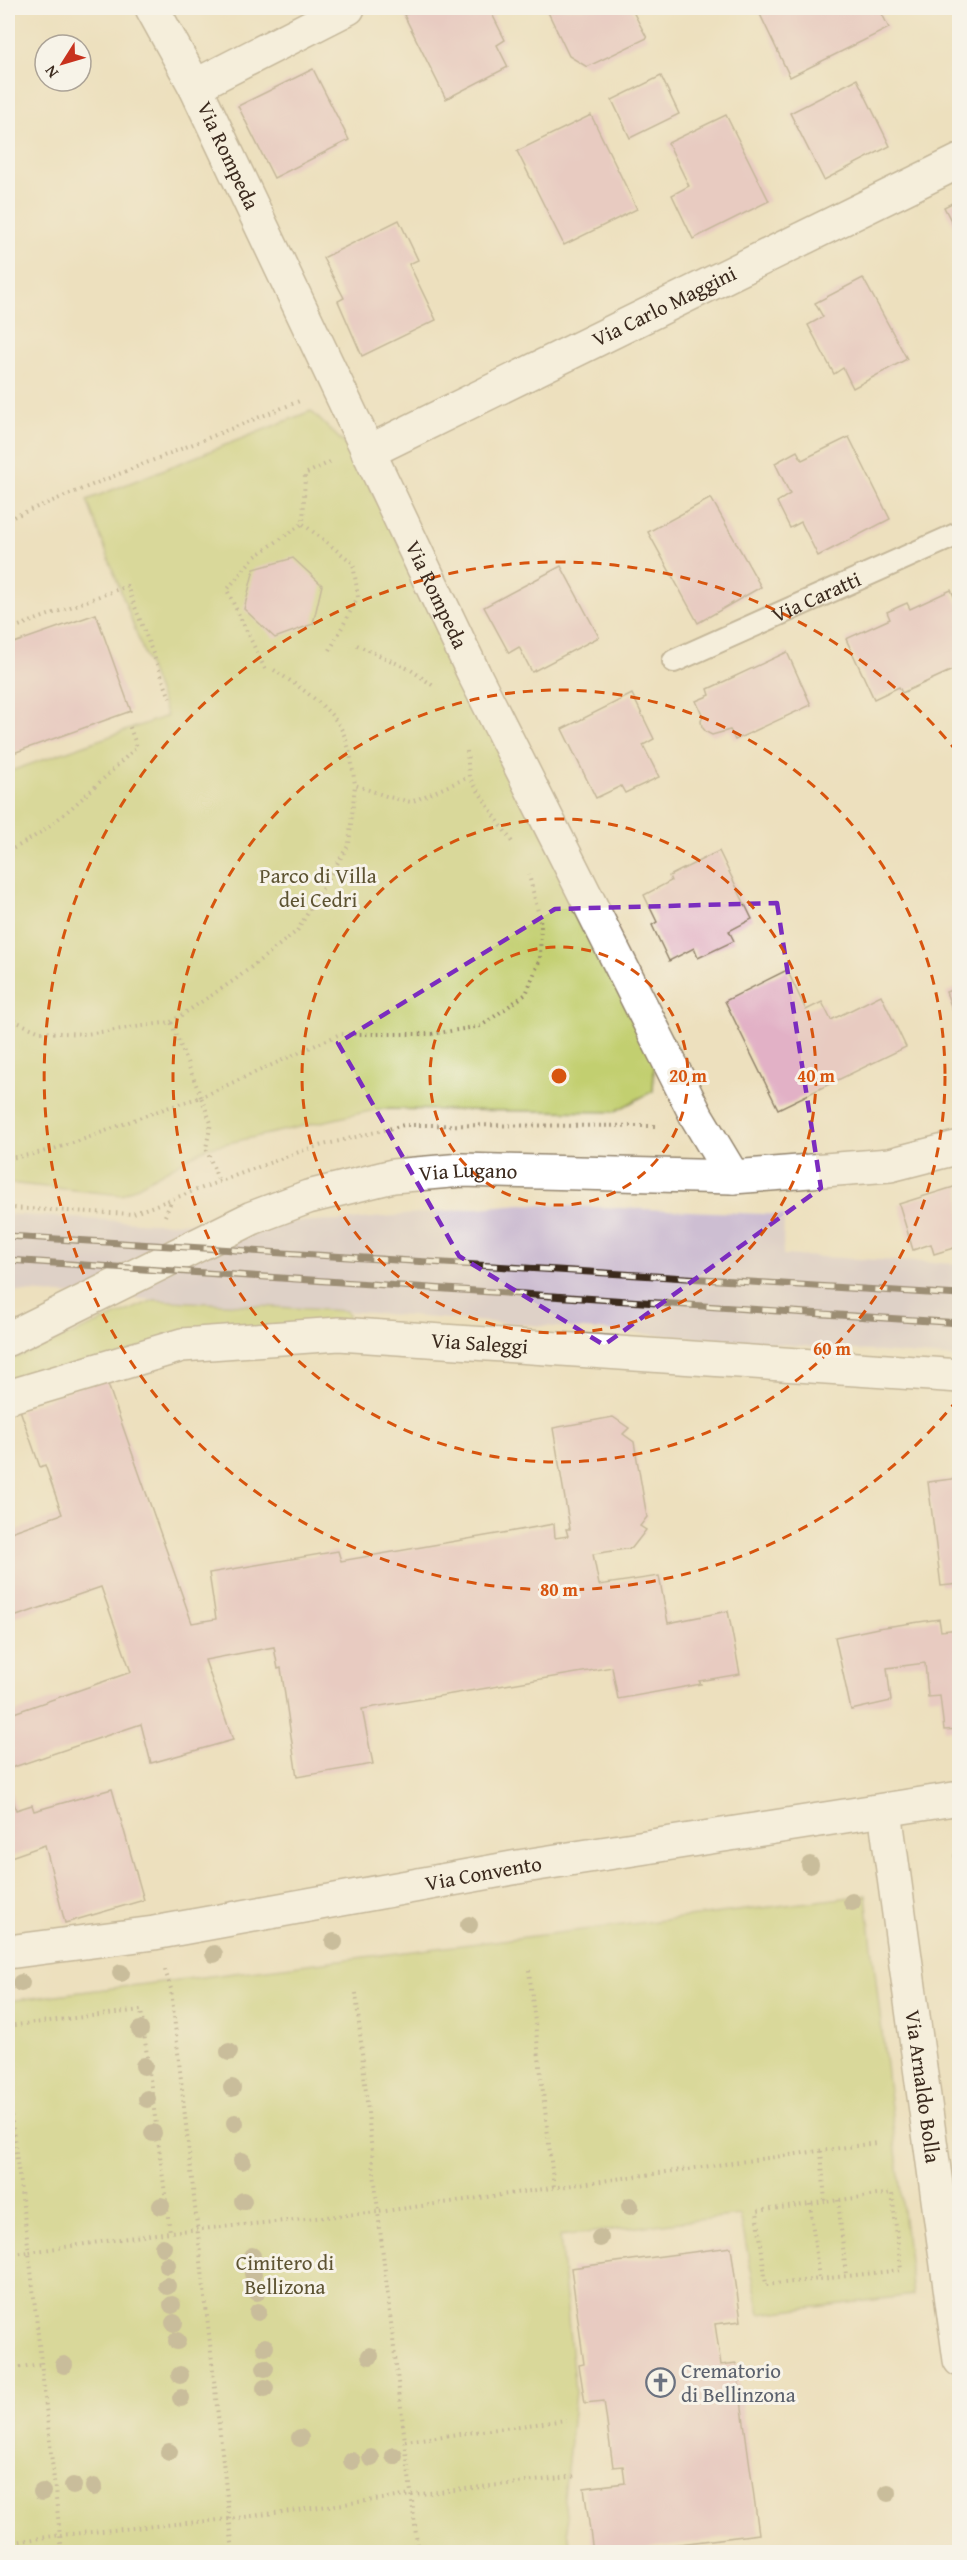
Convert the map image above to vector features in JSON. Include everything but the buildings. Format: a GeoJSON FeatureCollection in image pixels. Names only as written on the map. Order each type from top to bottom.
{"type":"FeatureCollection","features":[{"type":"Feature","properties":{"kind":"street","name":"Via Rompeda"},"geometry":{"type":"LineString","coordinates":[[152,8],[195,86],[484,695],[697,1117],[733,1177]]}},
{"type":"Feature","properties":{"kind":"street"},"geometry":{"type":"LineString","coordinates":[[195,86],[348,8]]}},
{"type":"Feature","properties":{"kind":"street","name":"Via Carlo Maggini"},"geometry":{"type":"LineString","coordinates":[[366,448],[960,161]]}},
{"type":"Feature","properties":{"kind":"street","name":"Via Lugano"},"geometry":{"type":"LineString","coordinates":[[8,1339],[252,1218],[308,1197],[393,1176],[462,1170],[733,1177],[890,1165],[960,1147]]}},
{"type":"Feature","properties":{"kind":"street","name":"Via Saleggi"},"geometry":{"type":"LineString","coordinates":[[8,1397],[182,1345],[339,1334],[960,1376]]}},
{"type":"Feature","properties":{"kind":"street","name":"Via Convento"},"geometry":{"type":"LineString","coordinates":[[8,1952],[154,1933],[518,1868],[960,1798]]}},
{"type":"Feature","properties":{"kind":"street","name":"Via Arnaldo Bolla"},"geometry":{"type":"LineString","coordinates":[[885,1811],[960,2360]]}},
{"type":"Feature","properties":{"kind":"lane","name":"Via Caratti"},"geometry":{"type":"LineString","coordinates":[[674,661],[960,533]]}},
{"type":"Feature","properties":{"kind":"path"},"geometry":{"type":"LineString","coordinates":[[8,519],[338,385]]}},
{"type":"Feature","properties":{"kind":"path"},"geometry":{"type":"LineString","coordinates":[[303,524],[305,474],[366,448]]}},
{"type":"Feature","properties":{"kind":"path"},"geometry":{"type":"LineString","coordinates":[[303,524],[353,563],[357,597],[330,650]]}},
{"type":"Feature","properties":{"kind":"path"},"geometry":{"type":"LineString","coordinates":[[265,669],[227,590],[253,558],[303,524]]}},
{"type":"Feature","properties":{"kind":"path"},"geometry":{"type":"LineString","coordinates":[[8,630],[127,586],[170,698]]}},
{"type":"Feature","properties":{"kind":"path"},"geometry":{"type":"LineString","coordinates":[[357,645],[411,670],[433,684],[439,691]]}},
{"type":"Feature","properties":{"kind":"path"},"geometry":{"type":"LineString","coordinates":[[8,1018],[40,1032],[86,1034],[171,1022],[236,980],[297,931],[349,844],[355,785],[350,752],[339,725],[310,695],[274,669]]}},
{"type":"Feature","properties":{"kind":"path"},"geometry":{"type":"LineString","coordinates":[[8,851],[18,847],[71,808],[137,747],[129,725]]}},
{"type":"Feature","properties":{"kind":"path"},"geometry":{"type":"LineString","coordinates":[[465,744],[468,753],[469,777],[517,852]]}},
{"type":"Feature","properties":{"kind":"path"},"geometry":{"type":"LineString","coordinates":[[355,785],[411,802],[469,777]]}},
{"type":"Feature","properties":{"kind":"path"},"geometry":{"type":"LineString","coordinates":[[8,1158],[33,1155],[88,1139],[143,1116],[201,1097],[340,1034],[432,1034],[481,1026],[526,994],[540,959],[541,924],[528,870]]}},
{"type":"Feature","properties":{"kind":"path"},"geometry":{"type":"LineString","coordinates":[[171,1022],[211,1123],[206,1148],[219,1182]]}},
{"type":"Feature","properties":{"kind":"path"},"geometry":{"type":"LineString","coordinates":[[154,1933],[171,1989],[233,2553]]}},
{"type":"Feature","properties":{"kind":"path"},"geometry":{"type":"LineString","coordinates":[[529,1970],[554,2188]]}},
{"type":"Feature","properties":{"kind":"path"},"geometry":{"type":"LineString","coordinates":[[356,1992],[378,2212],[418,2553]]}},
{"type":"Feature","properties":{"kind":"path"},"geometry":{"type":"LineString","coordinates":[[8,2026],[141,2010],[170,2232]]}},
{"type":"Feature","properties":{"kind":"path"},"geometry":{"type":"LineString","coordinates":[[8,2092],[29,2252],[62,2553]]}},
{"type":"Feature","properties":{"kind":"path"},"geometry":{"type":"LineString","coordinates":[[8,2255],[170,2232],[378,2212],[876,2143]]}},
{"type":"Feature","properties":{"kind":"path"},"geometry":{"type":"LineString","coordinates":[[820,2151],[825,2202]]}},
{"type":"Feature","properties":{"kind":"path"},"geometry":{"type":"LineString","coordinates":[[892,2193],[901,2270],[766,2285],[757,2211],[825,2202],[892,2193]]}},
{"type":"Feature","properties":{"kind":"path"},"geometry":{"type":"LineString","coordinates":[[838,2200],[846,2276]]}},
{"type":"Feature","properties":{"kind":"path"},"geometry":{"type":"LineString","coordinates":[[810,2204],[819,2279]]}},
{"type":"Feature","properties":{"kind":"path"},"geometry":{"type":"LineString","coordinates":[[8,2369],[41,2364]]}},
{"type":"Feature","properties":{"kind":"path"},"geometry":{"type":"LineString","coordinates":[[405,2441],[566,2420]]}},
{"type":"Feature","properties":{"kind":"path"},"geometry":{"type":"LineString","coordinates":[[8,2542],[229,2519],[578,2476]]}},
{"type":"Feature","properties":{"kind":"highlighted area"},"geometry":{"type":"Polygon","coordinates":[[[777,903],[821,1188],[604,1345],[459,1256],[338,1043],[555,909],[777,903]]]}},
{"type":"Feature","properties":{"kind":"shaded area"},"geometry":{"type":"Polygon","coordinates":[[[521,1204],[784,1215],[783,1255],[959,1264],[959,1358],[346,1311],[8,1291],[8,1214],[153,1223],[339,1221],[521,1204]]]}},
{"type":"Feature","properties":{"kind":"green space","name":"Parco di Villa dei Cedri"},"geometry":{"type":"Polygon","coordinates":[[[311,411],[352,451],[655,1054],[653,1091],[614,1112],[379,1109],[206,1148],[122,1195],[8,1183],[8,772],[167,716],[87,500],[311,411]]]}},
{"type":"Feature","properties":{"kind":"green space"},"geometry":{"type":"Polygon","coordinates":[[[154,1300],[346,1311],[349,1319],[8,1385],[8,1361],[154,1300]]]}},
{"type":"Feature","properties":{"kind":"green space","name":"Cimitero di Bellizona"},"geometry":{"type":"Polygon","coordinates":[[[866,1895],[913,2295],[760,2314],[740,2215],[560,2236],[575,2392],[564,2499],[571,2552],[8,2552],[8,2001],[866,1895]]]}},
{"type":"Feature","properties":{"kind":"railway"},"geometry":{"type":"LineString","coordinates":[[8,1236],[960,1295]]}},
{"type":"Feature","properties":{"kind":"railway"},"geometry":{"type":"LineString","coordinates":[[8,1260],[960,1323]]}},
{"type":"Feature","properties":{"kind":"place","name":"Crematorio di Bellinzona"},"geometry":{"type":"Point","coordinates":[660,2383]}}]}
